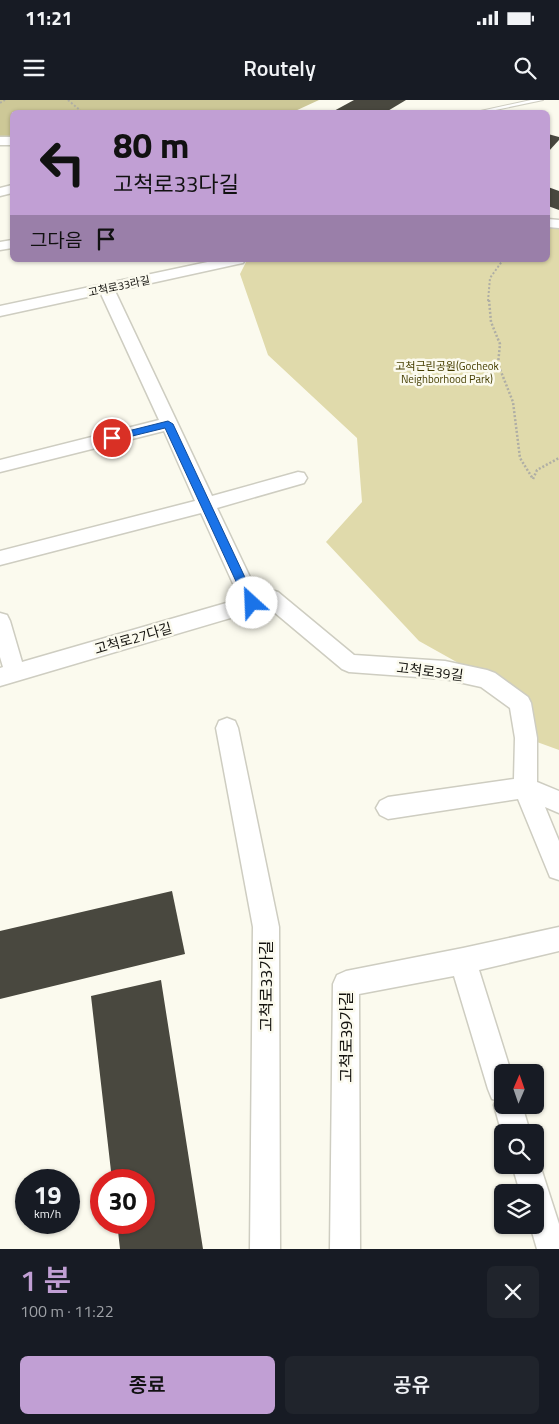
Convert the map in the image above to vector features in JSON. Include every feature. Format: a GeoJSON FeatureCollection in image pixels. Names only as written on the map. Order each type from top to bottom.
{"type":"FeatureCollection","features":[{"type":"Feature","properties":{"kind":"street","name":"고척로33라길"},"geometry":{"type":"LineString","coordinates":[[0,311],[229,262]]}},
{"type":"Feature","properties":{"kind":"street"},"geometry":{"type":"LineString","coordinates":[[106,288],[205,505],[262,600]]}},
{"type":"Feature","properties":{"kind":"street"},"geometry":{"type":"LineString","coordinates":[[0,466],[168,424]]}},
{"type":"Feature","properties":{"kind":"street"},"geometry":{"type":"LineString","coordinates":[[0,558],[205,505],[298,478]]}},
{"type":"Feature","properties":{"kind":"street","name":"고척로27다길"},"geometry":{"type":"LineString","coordinates":[[0,621],[7,675],[262,600]]}},
{"type":"Feature","properties":{"kind":"street","name":"고척로39길"},"geometry":{"type":"LineString","coordinates":[[262,600],[349,663],[445,670],[487,679],[520,703],[526,738],[525,788],[559,869]]}},
{"type":"Feature","properties":{"kind":"street","name":"고척로33가길"},"geometry":{"type":"LineString","coordinates":[[227,728],[266,927],[265,1249]]}},
{"type":"Feature","properties":{"kind":"street"},"geometry":{"type":"LineString","coordinates":[[388,808],[525,788],[559,802]]}},
{"type":"Feature","properties":{"kind":"street","name":"고척로39가길"},"geometry":{"type":"LineString","coordinates":[[345,1249],[346,984],[464,961],[559,939]]}},
{"type":"Feature","properties":{"kind":"street"},"geometry":{"type":"LineString","coordinates":[[464,961],[495,1064]]}},
{"type":"Feature","properties":{"kind":"street"},"geometry":{"type":"LineString","coordinates":[[544,1223],[552,1249]]}},
{"type":"Feature","properties":{"kind":"lane"},"geometry":{"type":"LineString","coordinates":[[489,110],[540,100]]}},
{"type":"Feature","properties":{"kind":"path"},"geometry":{"type":"LineString","coordinates":[[0,103],[5,100]]}},
{"type":"Feature","properties":{"kind":"path"},"geometry":{"type":"LineString","coordinates":[[68,100],[79,110]]}},
{"type":"Feature","properties":{"kind":"path"},"geometry":{"type":"LineString","coordinates":[[502,262],[490,278],[488,308],[491,322],[500,344],[498,364],[513,402],[520,458],[533,479],[537,470],[559,458]]}},
{"type":"Feature","properties":{"kind":"green space","name":"고척근린공원(Gocheok Neighborhood Park)"},"geometry":{"type":"Polygon","coordinates":[[[550,223],[559,224],[559,750],[526,738],[519,703],[487,679],[419,641],[326,542],[362,502],[357,438],[268,355],[240,274],[246,262],[550,262],[550,223]]]}},
{"type":"Feature","properties":{"kind":"shaded area"},"geometry":{"type":"Polygon","coordinates":[[[0,100],[319,100],[297,110],[10,110],[10,138],[0,138],[0,100]]]}},
{"type":"Feature","properties":{"kind":"building"},"geometry":{"type":"Polygon","coordinates":[[[354,100],[406,100],[389,110],[336,110],[354,100]]]}},
{"type":"Feature","properties":{"kind":"building"},"geometry":{"type":"Polygon","coordinates":[[[550,135],[559,137],[559,140],[550,150],[550,135]]]}},
{"type":"Feature","properties":{"kind":"building"},"geometry":{"type":"Polygon","coordinates":[[[550,188],[559,191],[559,210],[550,207],[550,188]]]}},
{"type":"Feature","properties":{"kind":"building"},"geometry":{"type":"Polygon","coordinates":[[[172,891],[185,954],[0,999],[0,931],[172,891]]]}},
{"type":"Feature","properties":{"kind":"building"},"geometry":{"type":"Polygon","coordinates":[[[161,980],[203,1249],[120,1249],[118,1234],[155,1234],[155,1169],[111,1169],[91,996],[161,980]]]}},
{"type":"Feature","properties":{"kind":"route"},"geometry":{"type":"LineString","coordinates":[[112,438],[168,424],[252,603]]}}]}
